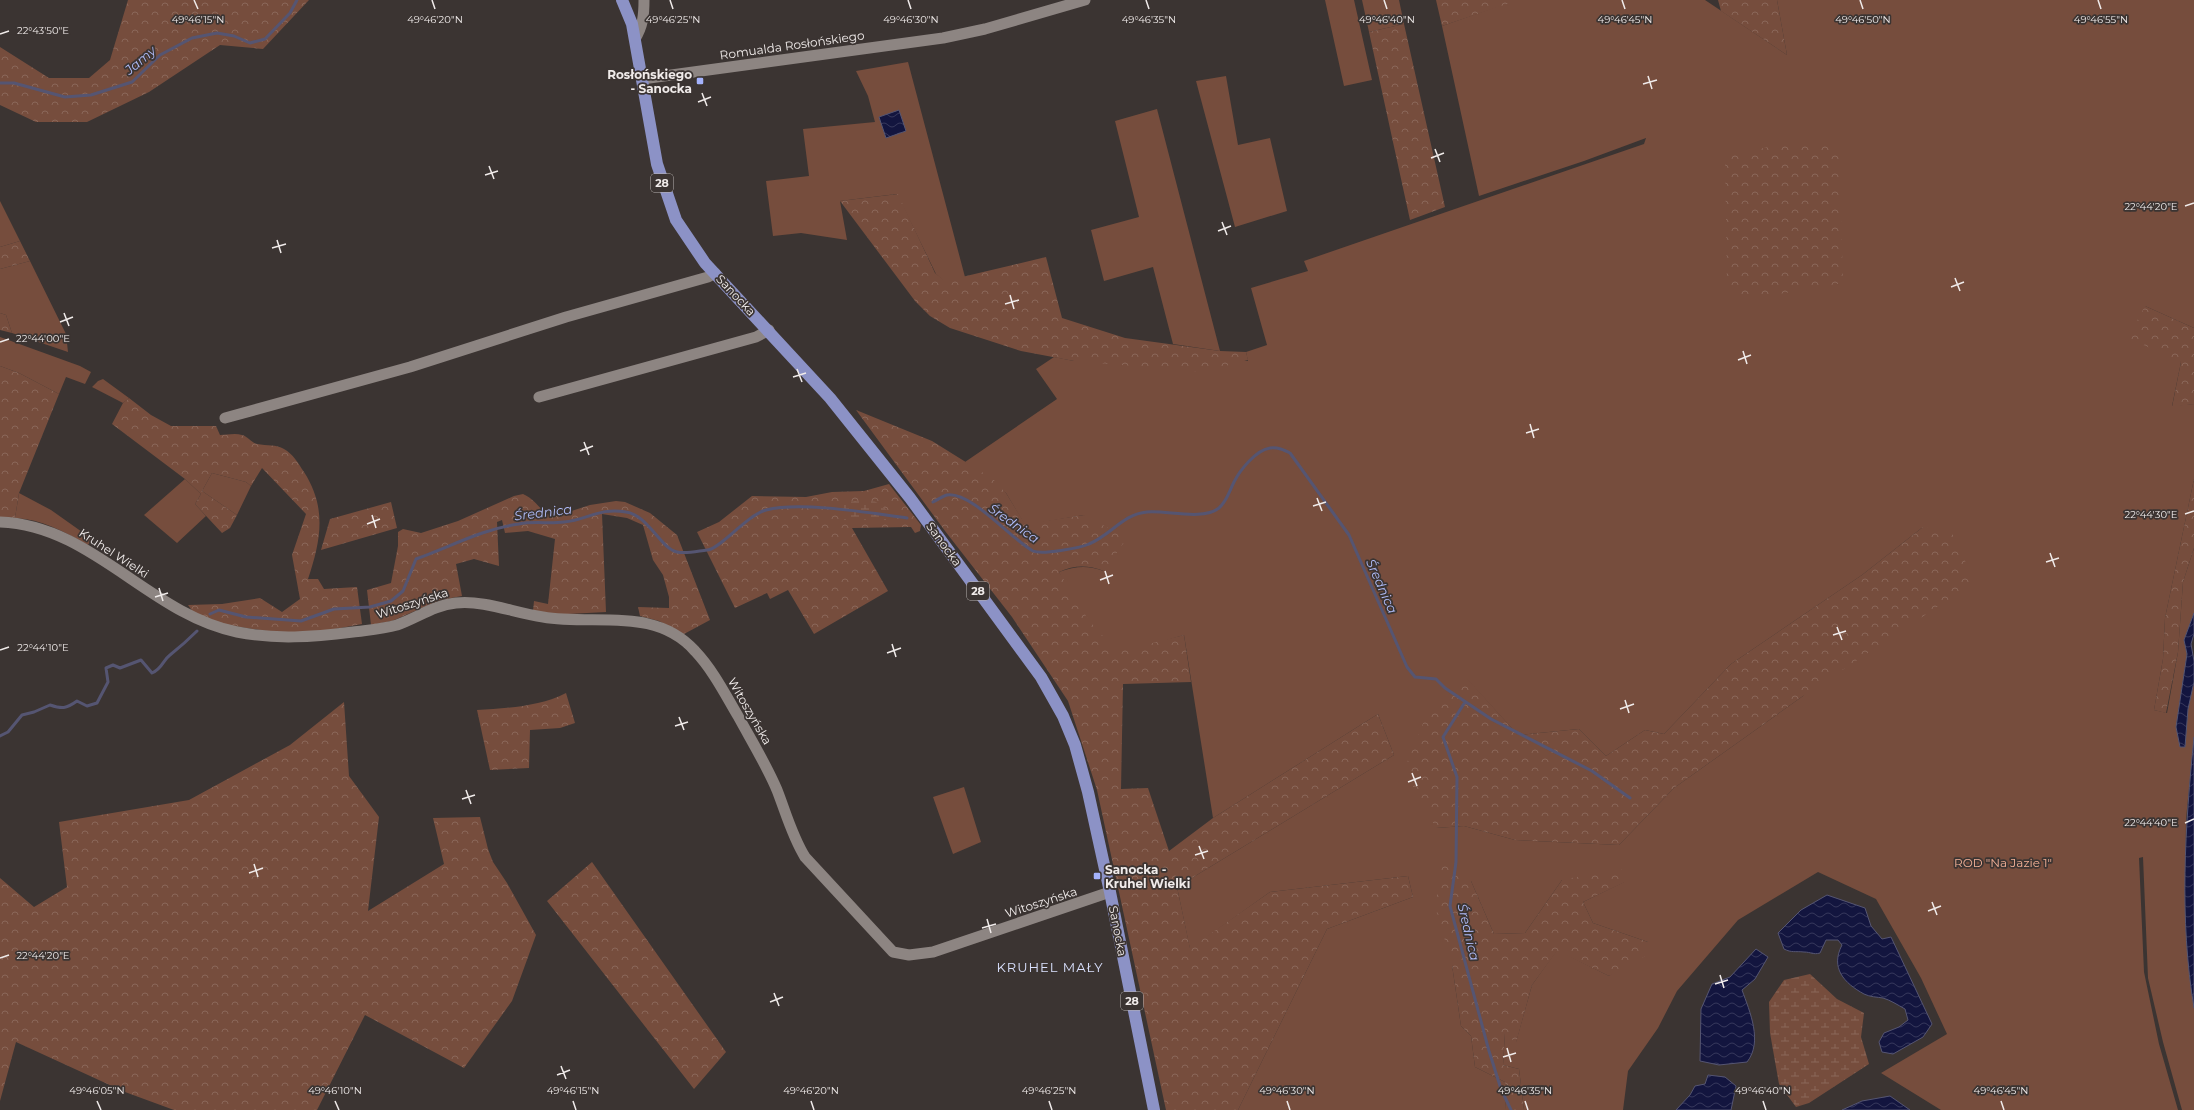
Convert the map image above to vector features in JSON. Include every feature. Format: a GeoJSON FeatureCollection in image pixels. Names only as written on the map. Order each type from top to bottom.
{"type":"FeatureCollection","features":[{"type":"Feature","properties":{"kind":"main road","name":"28"},"geometry":{"type":"LineString","coordinates":[[622,0],[632,24],[642,79]]}},
{"type":"Feature","properties":{"kind":"main road","name":"Sanocka"},"geometry":{"type":"LineString","coordinates":[[642,79],[651,136],[666,194],[676,220],[694,249],[830,398],[910,498],[1041,678],[1056,701],[1070,730],[1079,759],[1110,892],[1154,1110]]}},
{"type":"Feature","properties":{"kind":"street"},"geometry":{"type":"LineString","coordinates":[[635,39],[640,30],[644,14],[644,0]]}},
{"type":"Feature","properties":{"kind":"street","name":"Romualda Rosłońskiego"},"geometry":{"type":"LineString","coordinates":[[642,79],[943,38],[985,30],[1085,0]]}},
{"type":"Feature","properties":{"kind":"street"},"geometry":{"type":"LineString","coordinates":[[225,418],[410,367],[566,317],[646,296],[708,277],[715,273]]}},
{"type":"Feature","properties":{"kind":"street"},"geometry":{"type":"LineString","coordinates":[[539,397],[756,337],[769,330]]}},
{"type":"Feature","properties":{"kind":"street","name":"Kruhel Wielki"},"geometry":{"type":"LineString","coordinates":[[0,522],[33,526],[70,539],[187,615],[216,627],[249,634],[278,637]]}},
{"type":"Feature","properties":{"kind":"street","name":"Witoszyńska"},"geometry":{"type":"LineString","coordinates":[[278,637],[315,637],[389,627],[439,606],[468,602],[545,618],[623,619],[658,626],[685,641],[706,664],[769,773],[798,845],[805,857],[893,952],[909,955],[933,952],[1110,892]]}},
{"type":"Feature","properties":{"kind":"green space"},"geometry":{"type":"Polygon","coordinates":[[[128,0],[309,0],[263,49],[220,45],[149,92],[87,122],[36,122],[0,105],[0,47],[49,78],[89,78],[110,60],[128,0]]]}},
{"type":"Feature","properties":{"kind":"green space"},"geometry":{"type":"Polygon","coordinates":[[[1325,0],[1354,0],[1372,80],[1344,86],[1325,0]]]}},
{"type":"Feature","properties":{"kind":"green space"},"geometry":{"type":"Polygon","coordinates":[[[1362,0],[1399,0],[1404,24],[1369,32],[1362,0]]]}},
{"type":"Feature","properties":{"kind":"green space"},"geometry":{"type":"Polygon","coordinates":[[[1436,0],[1516,0],[1516,1],[1442,26],[1436,0]]]}},
{"type":"Feature","properties":{"kind":"green space","name":"ROD \"Na Jazie 1\""},"geometry":{"type":"Polygon","coordinates":[[[1516,0],[1705,0],[1787,55],[1777,0],[2194,0],[2194,328],[2145,306],[2181,362],[2172,406],[2194,404],[2194,479],[2165,618],[2163,659],[2154,710],[2167,713],[2178,652],[2183,582],[2194,548],[2194,613],[2184,640],[2187,654],[2176,727],[2185,747],[2188,709],[2194,682],[2194,737],[2186,819],[2185,912],[2194,1008],[2194,1110],[2182,1110],[2163,1042],[2148,978],[2143,857],[2139,858],[2144,972],[2159,1044],[2178,1110],[1941,1110],[1881,1073],[1947,1034],[1921,978],[1876,899],[1818,872],[1738,920],[1677,991],[1658,1028],[1628,1071],[1623,1110],[1524,1110],[1519,1069],[1503,1065],[1505,1032],[1516,1042],[1532,985],[1557,950],[1609,976],[1648,942],[1593,923],[1583,902],[1624,882],[1562,880],[1525,933],[1494,934],[1471,881],[1452,965],[1461,1026],[1471,1036],[1475,1067],[1505,1082],[1506,1110],[1238,1110],[1327,929],[1413,897],[1408,876],[1270,892],[1190,949],[1177,887],[1394,755],[1378,714],[1213,818],[1184,635],[1099,660],[1059,572],[1071,568],[1082,567],[1104,571],[1084,515],[1025,525],[1006,493],[965,462],[1057,399],[1036,369],[1054,357],[1074,361],[1248,361],[1246,352],[1267,345],[1251,288],[1308,271],[1304,261],[1644,144],[1646,138],[1584,161],[1479,196],[1442,26],[1516,0]],[[1923,527],[1862,575],[1731,664],[1664,734],[1645,730],[1606,756],[1579,729],[1518,735],[1465,677],[1436,828],[1464,826],[1515,840],[1619,845],[1674,788],[1803,696],[1923,527]]]}},
{"type":"Feature","properties":{"kind":"green space"},"geometry":{"type":"Polygon","coordinates":[[[1718,0],[1777,0],[1787,55],[1721,11],[1718,0]]]}},
{"type":"Feature","properties":{"kind":"green space"},"geometry":{"type":"Polygon","coordinates":[[[1404,24],[1445,207],[1410,220],[1369,32],[1404,24]]]}},
{"type":"Feature","properties":{"kind":"green space"},"geometry":{"type":"Polygon","coordinates":[[[908,62],[965,277],[945,282],[936,274],[897,194],[840,201],[847,240],[801,233],[773,236],[766,181],[809,176],[803,129],[875,122],[868,96],[856,71],[908,62]]]}},
{"type":"Feature","properties":{"kind":"green space"},"geometry":{"type":"Polygon","coordinates":[[[1226,76],[1238,145],[1270,138],[1287,211],[1235,227],[1196,81],[1226,76]]]}},
{"type":"Feature","properties":{"kind":"green space"},"geometry":{"type":"Polygon","coordinates":[[[1157,109],[1220,351],[1173,344],[1153,267],[1104,281],[1091,230],[1139,217],[1115,121],[1157,109]]]}},
{"type":"Feature","properties":{"kind":"green space"},"geometry":{"type":"Polygon","coordinates":[[[1778,145],[1839,146],[1843,283],[1745,300],[1727,285],[1725,156],[1778,145]]]}},
{"type":"Feature","properties":{"kind":"green space"},"geometry":{"type":"Polygon","coordinates":[[[898,194],[935,273],[945,281],[1046,257],[1062,318],[1125,338],[1220,351],[1246,352],[1248,360],[1203,372],[1074,361],[1021,351],[950,328],[930,316],[915,301],[840,201],[898,194]]]}},
{"type":"Feature","properties":{"kind":"green space"},"geometry":{"type":"Polygon","coordinates":[[[0,201],[20,241],[0,247],[0,201]]]}},
{"type":"Feature","properties":{"kind":"green space"},"geometry":{"type":"Polygon","coordinates":[[[20,241],[30,261],[0,269],[0,247],[20,241]]]}},
{"type":"Feature","properties":{"kind":"green space"},"geometry":{"type":"Polygon","coordinates":[[[30,261],[66,334],[68,352],[12,333],[6,315],[0,313],[0,269],[30,261]]]}},
{"type":"Feature","properties":{"kind":"green space"},"geometry":{"type":"Polygon","coordinates":[[[2145,306],[2194,328],[2194,404],[2172,407],[2181,362],[2128,338],[2145,306]]]}},
{"type":"Feature","properties":{"kind":"green space"},"geometry":{"type":"Polygon","coordinates":[[[0,313],[6,315],[12,333],[0,330],[0,313]]]}},
{"type":"Feature","properties":{"kind":"green space"},"geometry":{"type":"Polygon","coordinates":[[[0,337],[80,366],[91,372],[85,384],[66,377],[59,394],[19,373],[0,366],[0,337]]]}},
{"type":"Feature","properties":{"kind":"green space"},"geometry":{"type":"Polygon","coordinates":[[[0,366],[19,373],[59,394],[19,493],[15,518],[0,517],[0,366]]]}},
{"type":"Feature","properties":{"kind":"green space"},"geometry":{"type":"Polygon","coordinates":[[[103,379],[129,398],[123,403],[92,387],[98,381],[103,379]]]}},
{"type":"Feature","properties":{"kind":"green space"},"geometry":{"type":"Polygon","coordinates":[[[129,398],[151,415],[171,426],[216,426],[220,435],[242,435],[255,443],[261,445],[278,446],[290,453],[300,465],[311,485],[319,511],[319,537],[313,565],[308,579],[318,579],[324,589],[357,587],[362,624],[298,636],[215,623],[195,615],[188,605],[222,604],[260,598],[282,612],[300,599],[292,555],[306,514],[262,468],[251,486],[246,482],[212,473],[202,491],[237,515],[230,528],[222,533],[195,504],[201,494],[185,479],[112,424],[123,403],[129,398]]]}},
{"type":"Feature","properties":{"kind":"green space"},"geometry":{"type":"Polygon","coordinates":[[[856,410],[932,441],[993,479],[1006,493],[1025,524],[1084,515],[1127,538],[1104,571],[1092,568],[1076,567],[1059,572],[1088,619],[1117,652],[1184,635],[1191,682],[1123,684],[1121,789],[1148,788],[1169,851],[1213,818],[1378,714],[1394,755],[1177,887],[1190,948],[1270,892],[1408,876],[1413,897],[1327,929],[1238,1110],[1166,1110],[1097,790],[1068,701],[1012,617],[945,531],[856,410]]]}},
{"type":"Feature","properties":{"kind":"green space"},"geometry":{"type":"Polygon","coordinates":[[[212,473],[246,482],[251,486],[237,515],[202,491],[212,473]]]}},
{"type":"Feature","properties":{"kind":"green space"},"geometry":{"type":"Polygon","coordinates":[[[185,479],[201,494],[195,504],[206,516],[177,543],[144,515],[185,479]]]}},
{"type":"Feature","properties":{"kind":"green space"},"geometry":{"type":"Polygon","coordinates":[[[2194,479],[2194,548],[2183,582],[2178,652],[2166,713],[2154,710],[2163,659],[2165,618],[2194,479]]]}},
{"type":"Feature","properties":{"kind":"green space"},"geometry":{"type":"Polygon","coordinates":[[[889,484],[921,525],[920,531],[915,533],[911,527],[852,528],[888,591],[814,634],[788,590],[770,599],[767,593],[735,608],[697,532],[719,522],[752,496],[806,497],[832,492],[864,491],[889,484]]]}},
{"type":"Feature","properties":{"kind":"green space"},"geometry":{"type":"Polygon","coordinates":[[[19,493],[51,510],[92,539],[88,545],[62,531],[34,521],[15,518],[19,493]]]}},
{"type":"Feature","properties":{"kind":"green space"},"geometry":{"type":"Polygon","coordinates":[[[523,494],[528,496],[553,517],[590,505],[616,501],[625,502],[650,513],[677,535],[710,620],[684,634],[659,621],[640,616],[638,607],[669,608],[669,597],[663,575],[653,560],[643,525],[627,518],[602,514],[606,612],[549,615],[533,611],[534,601],[548,604],[555,539],[528,531],[505,533],[502,520],[497,522],[499,566],[474,559],[456,564],[462,596],[440,600],[392,621],[371,625],[367,590],[391,583],[398,546],[398,532],[403,529],[421,533],[458,521],[514,496],[523,494]]]}},
{"type":"Feature","properties":{"kind":"green space"},"geometry":{"type":"Polygon","coordinates":[[[869,500],[876,502],[895,516],[893,520],[841,520],[840,505],[843,502],[869,500]]]}},
{"type":"Feature","properties":{"kind":"green space"},"geometry":{"type":"Polygon","coordinates":[[[391,502],[397,528],[321,550],[330,519],[391,502]]]}},
{"type":"Feature","properties":{"kind":"green space"},"geometry":{"type":"Polygon","coordinates":[[[1923,527],[1952,533],[1975,582],[1803,696],[1674,788],[1619,845],[1515,840],[1464,826],[1436,828],[1404,770],[1426,716],[1465,676],[1518,735],[1579,729],[1606,756],[1645,730],[1664,734],[1731,664],[1862,575],[1923,527]]]}},
{"type":"Feature","properties":{"kind":"green space"},"geometry":{"type":"Polygon","coordinates":[[[566,693],[575,723],[560,728],[530,730],[529,768],[490,770],[477,710],[534,704],[556,698],[566,693]]]}},
{"type":"Feature","properties":{"kind":"green space"},"geometry":{"type":"Polygon","coordinates":[[[344,702],[349,776],[379,817],[368,911],[444,864],[433,818],[480,817],[493,862],[507,883],[536,935],[512,1001],[464,1068],[365,1015],[317,1110],[174,1110],[125,1092],[16,1042],[0,1101],[0,878],[34,907],[67,887],[59,822],[189,800],[290,745],[344,702]]]}},
{"type":"Feature","properties":{"kind":"green space"},"geometry":{"type":"Polygon","coordinates":[[[964,787],[981,842],[953,854],[933,797],[964,787]]]}},
{"type":"Feature","properties":{"kind":"green space"},"geometry":{"type":"Polygon","coordinates":[[[1443,859],[1471,881],[1494,934],[1525,933],[1562,880],[1621,868],[1625,882],[1583,902],[1593,923],[1648,942],[1647,955],[1609,976],[1557,951],[1532,985],[1516,1043],[1505,1033],[1503,1065],[1519,1069],[1524,1110],[1506,1110],[1505,1082],[1475,1067],[1471,1036],[1461,1026],[1452,965],[1435,906],[1443,859]]]}},
{"type":"Feature","properties":{"kind":"green space"},"geometry":{"type":"Polygon","coordinates":[[[592,862],[726,1052],[694,1089],[547,901],[592,862]]]}},
{"type":"Feature","properties":{"kind":"green space"},"geometry":{"type":"Polygon","coordinates":[[[1810,974],[1837,999],[1864,1013],[1861,1037],[1869,1064],[1809,1103],[1796,1107],[1779,1084],[1770,1033],[1769,1002],[1784,980],[1810,974]]]}},
{"type":"Feature","properties":{"kind":"water"},"geometry":{"type":"Polygon","coordinates":[[[899,110],[906,131],[886,138],[879,117],[899,110]]]}},
{"type":"Feature","properties":{"kind":"water"},"geometry":{"type":"Polygon","coordinates":[[[2194,613],[2194,634],[2191,644],[2194,661],[2194,682],[2188,709],[2185,747],[2180,747],[2176,727],[2187,654],[2184,640],[2194,613]]]}},
{"type":"Feature","properties":{"kind":"water"},"geometry":{"type":"Polygon","coordinates":[[[2194,737],[2194,1008],[2186,940],[2185,872],[2188,805],[2194,737]]]}},
{"type":"Feature","properties":{"kind":"water"},"geometry":{"type":"Polygon","coordinates":[[[1827,895],[1865,908],[1871,926],[1882,939],[1891,937],[1932,1024],[1923,1037],[1893,1054],[1882,1052],[1879,1042],[1884,1033],[1899,1027],[1908,1020],[1905,1009],[1886,999],[1864,994],[1845,980],[1838,968],[1839,953],[1842,945],[1838,940],[1826,940],[1820,953],[1818,954],[1784,949],[1778,933],[1801,910],[1827,895]]]}},
{"type":"Feature","properties":{"kind":"water"},"geometry":{"type":"Polygon","coordinates":[[[1756,949],[1768,957],[1755,979],[1742,990],[1754,1027],[1755,1036],[1752,1054],[1747,1062],[1719,1065],[1700,1061],[1701,1009],[1712,984],[1730,977],[1756,949]]]}},
{"type":"Feature","properties":{"kind":"water"},"geometry":{"type":"Polygon","coordinates":[[[1708,1075],[1725,1077],[1736,1086],[1731,1110],[1676,1110],[1690,1095],[1695,1086],[1705,1084],[1708,1075]]]}},
{"type":"Feature","properties":{"kind":"water"},"geometry":{"type":"Polygon","coordinates":[[[1890,1096],[1910,1110],[1842,1110],[1862,1101],[1890,1096]]]}},
{"type":"Feature","properties":{"kind":"waterway","name":"Jamy"},"geometry":{"type":"LineString","coordinates":[[0,83],[14,83],[65,97],[91,95],[132,82],[160,55],[192,38],[217,33],[234,36],[250,43],[265,39],[290,13],[297,0]]}},
{"type":"Feature","properties":{"kind":"waterway","name":"Średnica"},"geometry":{"type":"LineString","coordinates":[[933,502],[947,495],[957,496],[979,508],[1033,551],[1044,552],[1061,550],[1089,544],[1124,521],[1139,514],[1147,512],[1184,514],[1203,514],[1212,512],[1219,508],[1224,502],[1244,466],[1259,452],[1270,448],[1278,448],[1290,453],[1349,535],[1407,667],[1415,677],[1436,679],[1445,688],[1491,719],[1592,771],[1630,798]]}},
{"type":"Feature","properties":{"kind":"waterway","name":"Średnica"},"geometry":{"type":"LineString","coordinates":[[210,614],[219,610],[246,617],[301,621],[334,609],[370,607],[391,601],[403,591],[416,559],[479,534],[505,526],[524,523],[558,523],[572,521],[601,512],[617,511],[634,514],[648,525],[671,550],[684,553],[712,548],[750,518],[766,510],[816,507],[907,518]]}},
{"type":"Feature","properties":{"kind":"waterway","name":"Średnica"},"geometry":{"type":"LineString","coordinates":[[0,736],[8,732],[22,715],[34,712],[50,705],[64,708],[77,701],[87,706],[97,703],[108,682],[106,668],[113,665],[120,668],[141,660],[152,673],[158,669],[167,657],[184,644],[197,631]]}},
{"type":"Feature","properties":{"kind":"waterway","name":"Średnica"},"geometry":{"type":"LineString","coordinates":[[1465,702],[1443,737],[1457,777],[1456,862],[1450,906],[1489,1051],[1501,1089],[1511,1110]]}},
{"type":"Feature","properties":{"kind":"place","name":"Rosłońskiego - Sanocka"},"geometry":{"type":"Point","coordinates":[700,81]}},
{"type":"Feature","properties":{"kind":"place","name":"Sanocka - Kruhel Wielki"},"geometry":{"type":"Point","coordinates":[1097,876]}},
{"type":"Feature","properties":{"kind":"district","name":"KRUHEL MAŁY"},"geometry":{"type":"Point","coordinates":[1050,967]}}]}
